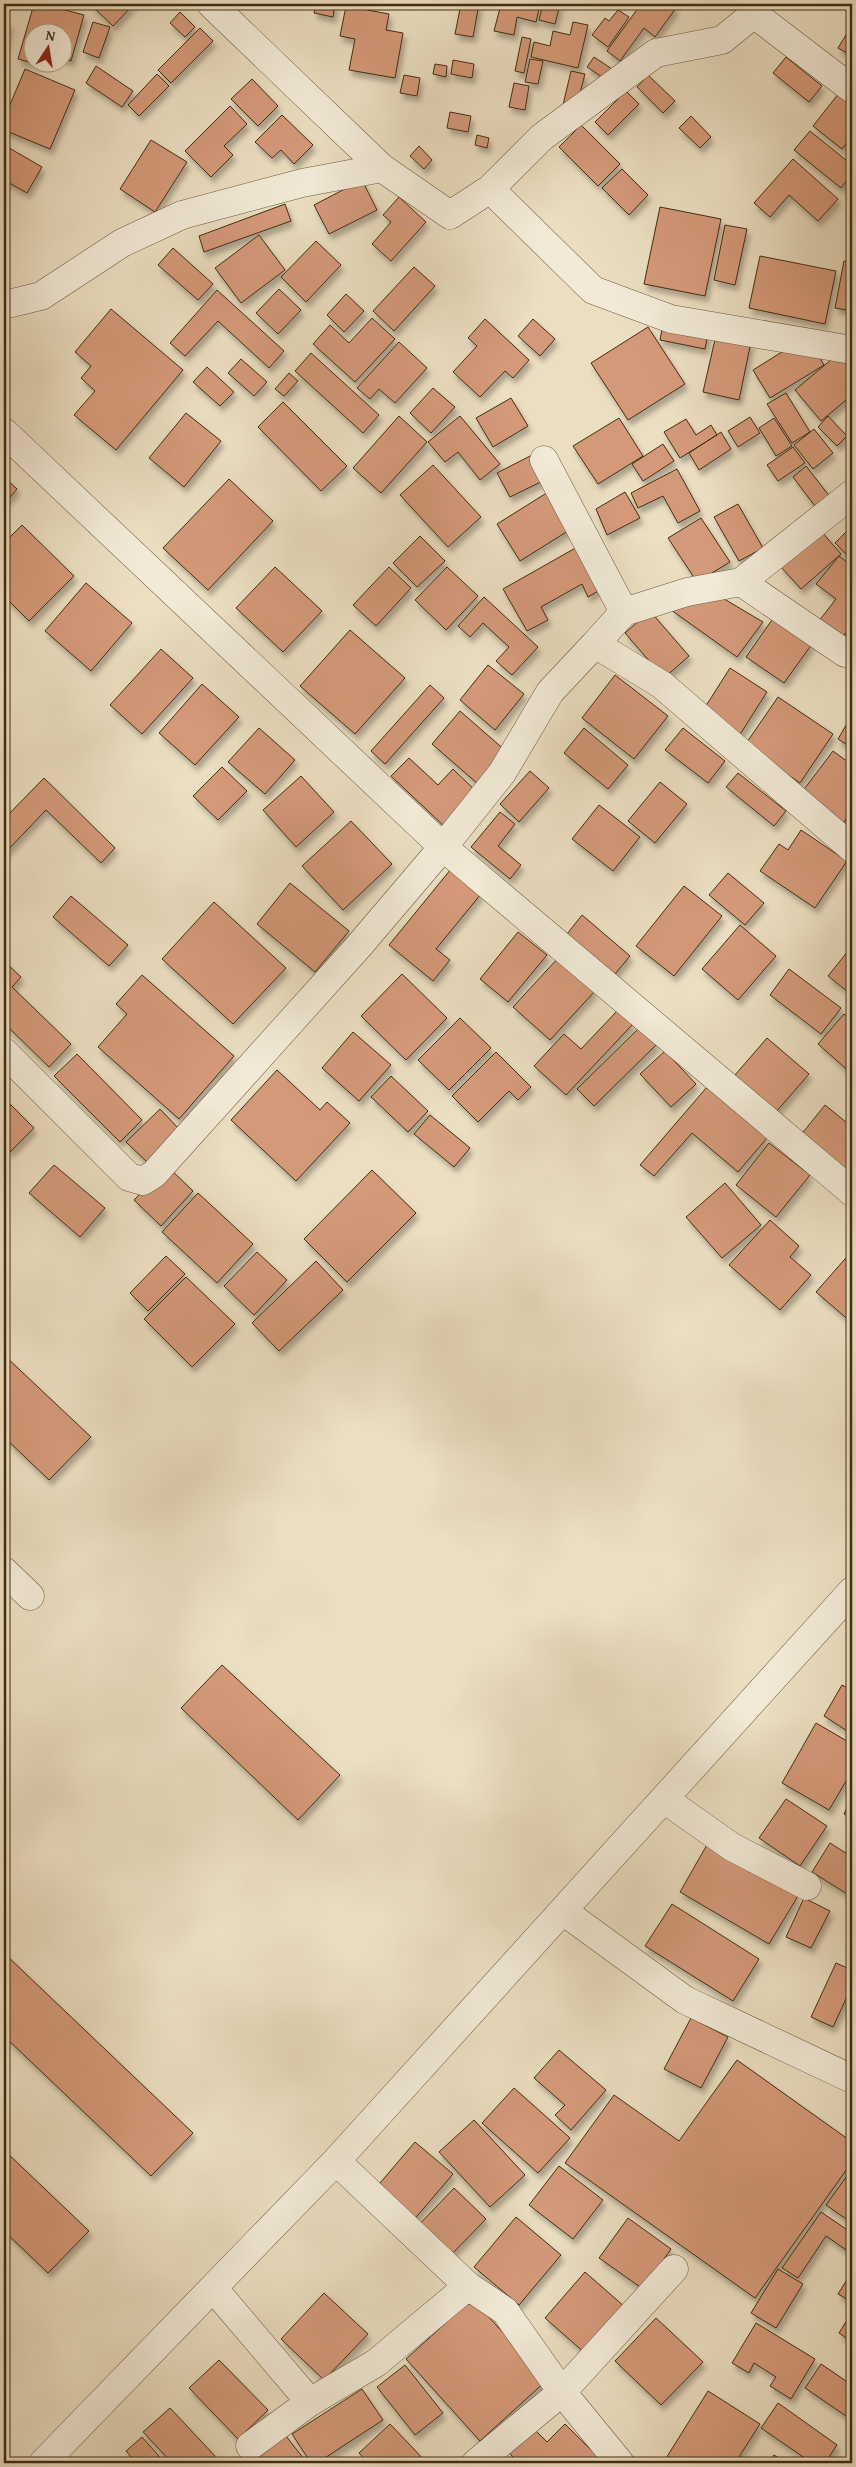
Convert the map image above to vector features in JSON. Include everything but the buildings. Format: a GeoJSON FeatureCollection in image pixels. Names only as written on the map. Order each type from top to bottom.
{"type":"FeatureCollection","features":[{"type":"Feature","properties":{"kind":"street"},"geometry":{"type":"LineString","coordinates":[[211,4],[382,168],[450,215],[490,189],[542,136],[656,52],[722,40],[757,9],[852,89]]}},
{"type":"Feature","properties":{"kind":"street"},"geometry":{"type":"LineString","coordinates":[[4,310],[4,305],[41,296],[122,243],[182,215],[302,183],[382,168]]}},
{"type":"Feature","properties":{"kind":"street"},"geometry":{"type":"LineString","coordinates":[[490,189],[593,290],[671,319],[852,350]]}},
{"type":"Feature","properties":{"kind":"street"},"geometry":{"type":"LineString","coordinates":[[4,432],[443,846],[852,1192]]}},
{"type":"Feature","properties":{"kind":"street"},"geometry":{"type":"LineString","coordinates":[[544,460],[624,612]]}},
{"type":"Feature","properties":{"kind":"street"},"geometry":{"type":"LineString","coordinates":[[4,1052],[129,1177],[142,1181],[154,1174],[351,955],[443,846],[502,773],[550,692],[624,612],[687,592],[741,582],[852,494]]}},
{"type":"Feature","properties":{"kind":"street"},"geometry":{"type":"LineString","coordinates":[[741,582],[845,653]]}},
{"type":"Feature","properties":{"kind":"street"},"geometry":{"type":"LineString","coordinates":[[595,644],[662,685],[852,848]]}},
{"type":"Feature","properties":{"kind":"street"},"geometry":{"type":"LineString","coordinates":[[4,1571],[30,1596]]}},
{"type":"Feature","properties":{"kind":"street"},"geometry":{"type":"LineString","coordinates":[[43,2463],[214,2289],[336,2161],[852,1591]]}},
{"type":"Feature","properties":{"kind":"street"},"geometry":{"type":"LineString","coordinates":[[664,1799],[732,1848],[807,1886]]}},
{"type":"Feature","properties":{"kind":"street"},"geometry":{"type":"LineString","coordinates":[[563,1911],[685,2000],[852,2079]]}},
{"type":"Feature","properties":{"kind":"street"},"geometry":{"type":"LineString","coordinates":[[336,2161],[468,2286],[505,2311],[562,2392],[620,2463]]}},
{"type":"Feature","properties":{"kind":"street"},"geometry":{"type":"LineString","coordinates":[[476,2463],[562,2392],[674,2269]]}},
{"type":"Feature","properties":{"kind":"street"},"geometry":{"type":"LineString","coordinates":[[250,2446],[310,2402],[376,2363],[468,2286]]}},
{"type":"Feature","properties":{"kind":"street"},"geometry":{"type":"LineString","coordinates":[[214,2289],[310,2402]]}}]}
